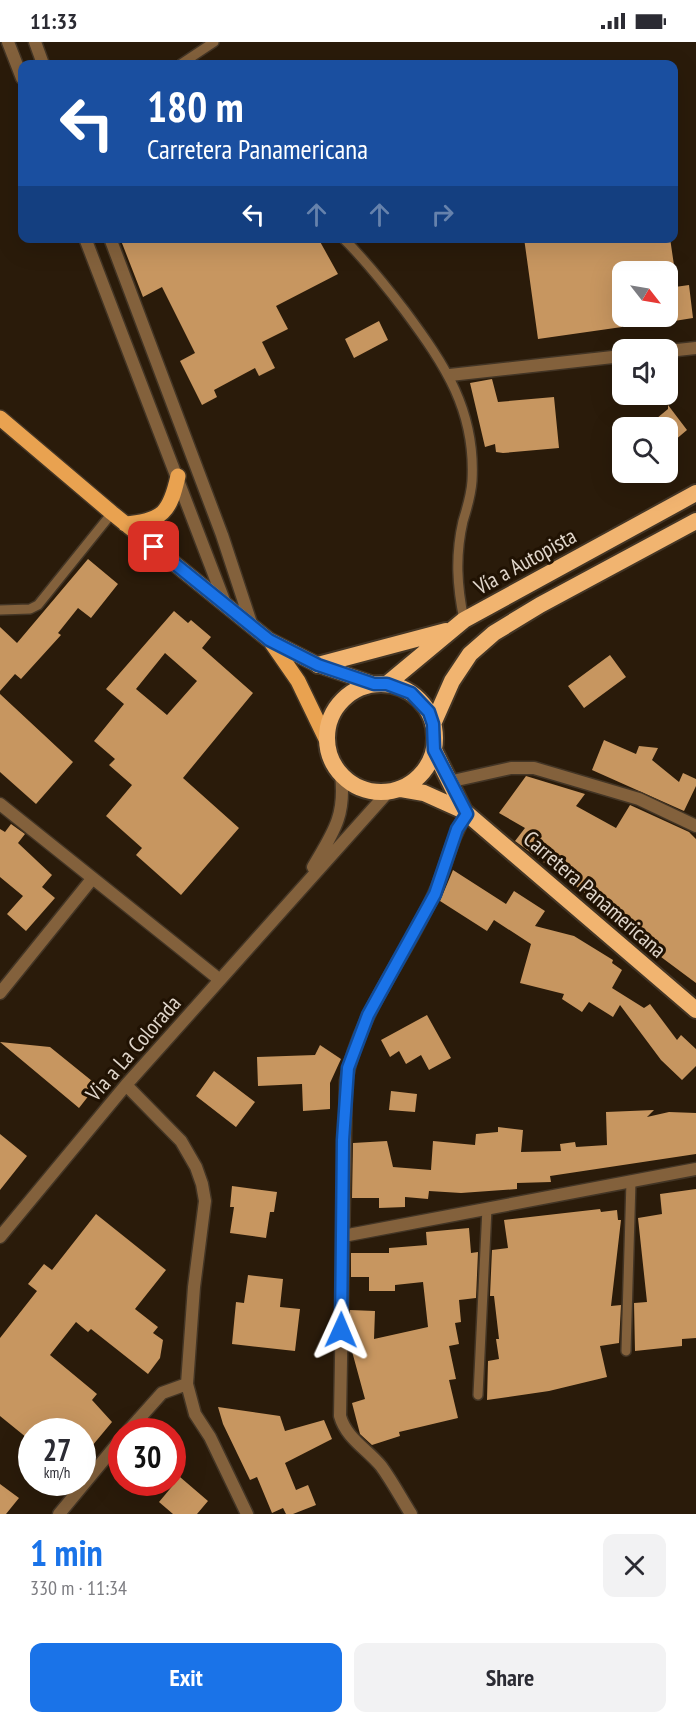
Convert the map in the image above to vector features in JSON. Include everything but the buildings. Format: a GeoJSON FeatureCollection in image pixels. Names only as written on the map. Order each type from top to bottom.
{"type":"FeatureCollection","features":[{"type":"Feature","properties":{"kind":"highway","name":"Vía a Autopista"},"geometry":{"type":"LineString","coordinates":[[380,684],[458,625],[696,492]]}},
{"type":"Feature","properties":{"kind":"highway","name":"Vía a Autopista"},"geometry":{"type":"LineString","coordinates":[[433,724],[452,681],[470,654],[494,633],[540,605],[696,521]]}},
{"type":"Feature","properties":{"kind":"highway"},"geometry":{"type":"LineString","coordinates":[[318,665],[458,625]]}},
{"type":"Feature","properties":{"kind":"highway"},"geometry":{"type":"LineString","coordinates":[[380,684],[411,693],[429,712],[433,724],[434,750],[422,774],[394,790],[362,790],[341,775],[333,765],[327,739],[328,726],[340,703],[355,691],[380,684]]}},
{"type":"Feature","properties":{"kind":"highway","name":"Carretera Panamericana"},"geometry":{"type":"LineString","coordinates":[[434,750],[448,782],[466,813]]}},
{"type":"Feature","properties":{"kind":"highway","name":"Carretera Panamericana"},"geometry":{"type":"LineString","coordinates":[[394,790],[424,793],[466,813],[696,1010]]}},
{"type":"Feature","properties":{"kind":"main road"},"geometry":{"type":"LineString","coordinates":[[0,418],[125,524],[269,640],[318,665],[380,684]]}},
{"type":"Feature","properties":{"kind":"main road"},"geometry":{"type":"LineString","coordinates":[[125,524],[157,518],[166,511],[172,502],[178,476]]}},
{"type":"Feature","properties":{"kind":"main road"},"geometry":{"type":"LineString","coordinates":[[269,640],[298,681],[327,739]]}},
{"type":"Feature","properties":{"kind":"street"},"geometry":{"type":"LineString","coordinates":[[8,42],[18,68]]}},
{"type":"Feature","properties":{"kind":"street"},"geometry":{"type":"LineString","coordinates":[[35,42],[42,60]]}},
{"type":"Feature","properties":{"kind":"street"},"geometry":{"type":"LineString","coordinates":[[87,243],[225,603]]}},
{"type":"Feature","properties":{"kind":"street"},"geometry":{"type":"LineString","coordinates":[[112,243],[219,525],[252,626]]}},
{"type":"Feature","properties":{"kind":"street"},"geometry":{"type":"LineString","coordinates":[[678,350],[696,348]]}},
{"type":"Feature","properties":{"kind":"street"},"geometry":{"type":"LineString","coordinates":[[450,375],[612,357]]}},
{"type":"Feature","properties":{"kind":"street"},"geometry":{"type":"LineString","coordinates":[[448,782],[511,768],[534,768],[639,799],[696,826]]}},
{"type":"Feature","properties":{"kind":"street","name":"Via a La Colorada"},"geometry":{"type":"LineString","coordinates":[[301,889],[338,824],[343,795],[341,775]]}},
{"type":"Feature","properties":{"kind":"street","name":"Via a La Colorada"},"geometry":{"type":"LineString","coordinates":[[0,1237],[126,1085],[301,889],[394,790]]}},
{"type":"Feature","properties":{"kind":"street"},"geometry":{"type":"LineString","coordinates":[[0,804],[219,980]]}},
{"type":"Feature","properties":{"kind":"street"},"geometry":{"type":"LineString","coordinates":[[411,1514],[389,1478],[371,1455],[345,1431],[339,1416],[346,1081],[352,1055],[368,1015],[435,894],[457,829],[466,813]]}},
{"type":"Feature","properties":{"kind":"street"},"geometry":{"type":"LineString","coordinates":[[0,993],[92,879]]}},
{"type":"Feature","properties":{"kind":"street"},"geometry":{"type":"LineString","coordinates":[[126,1085],[181,1142],[196,1167],[202,1184],[205,1202],[194,1287],[187,1384],[195,1414],[210,1437],[247,1514]]}},
{"type":"Feature","properties":{"kind":"street"},"geometry":{"type":"LineString","coordinates":[[343,1236],[696,1169]]}},
{"type":"Feature","properties":{"kind":"street"},"geometry":{"type":"LineString","coordinates":[[140,1418],[162,1393],[187,1384]]}},
{"type":"Feature","properties":{"kind":"street"},"geometry":{"type":"LineString","coordinates":[[59,1514],[108,1455]]}},
{"type":"Feature","properties":{"kind":"lane"},"geometry":{"type":"LineString","coordinates":[[187,60],[214,42]]}},
{"type":"Feature","properties":{"kind":"lane"},"geometry":{"type":"LineString","coordinates":[[348,243],[382,281],[428,340],[450,375],[464,416],[472,470],[471,495],[463,522],[456,569],[458,625]]}},
{"type":"Feature","properties":{"kind":"lane"},"geometry":{"type":"LineString","coordinates":[[0,610],[30,609],[38,604],[112,513]]}},
{"type":"Feature","properties":{"kind":"lane"},"geometry":{"type":"LineString","coordinates":[[626,1351],[631,1181]]}},
{"type":"Feature","properties":{"kind":"lane"},"geometry":{"type":"LineString","coordinates":[[478,1395],[487,1208]]}},
{"type":"Feature","properties":{"kind":"route"},"geometry":{"type":"LineString","coordinates":[[154,547],[269,640],[318,665],[374,684],[399,687],[411,693],[429,712],[435,737],[434,750],[448,782],[467,814],[451,844],[445,869],[435,894],[368,1015],[348,1068],[343,1140],[341,1330]]}}]}
